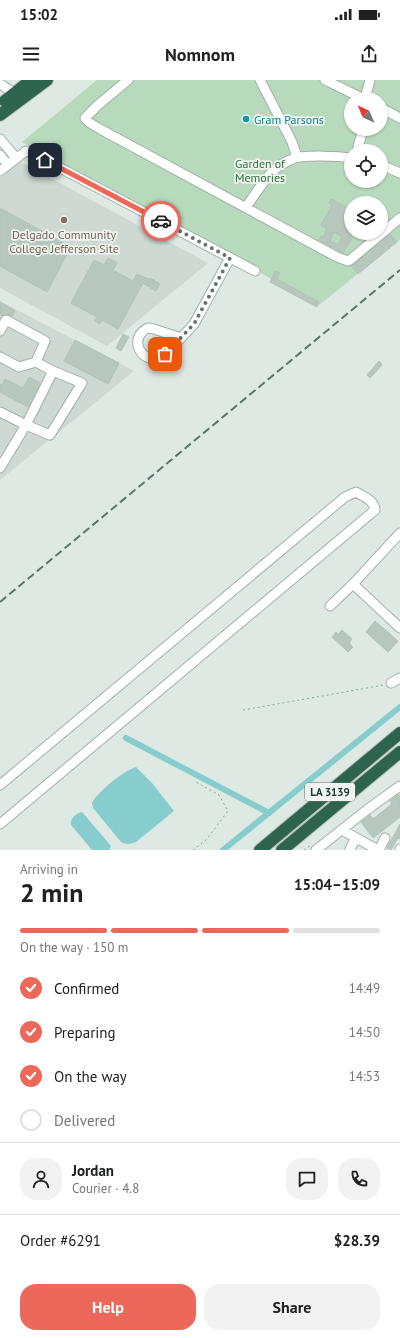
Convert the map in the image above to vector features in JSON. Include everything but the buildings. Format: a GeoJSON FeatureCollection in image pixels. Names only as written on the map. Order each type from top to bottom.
{"type":"FeatureCollection","features":[{"type":"Feature","properties":{"kind":"highway"},"geometry":{"type":"LineString","coordinates":[[0,105],[47,80]]}},
{"type":"Feature","properties":{"kind":"highway"},"geometry":{"type":"LineString","coordinates":[[0,115],[19,95],[26,82]]}},
{"type":"Feature","properties":{"kind":"highway","name":"LA 3139"},"geometry":{"type":"LineString","coordinates":[[260,850],[400,733]]}},
{"type":"Feature","properties":{"kind":"highway","name":"LA 3139"},"geometry":{"type":"LineString","coordinates":[[283,850],[400,752]]}},
{"type":"Feature","properties":{"kind":"highway"},"geometry":{"type":"LineString","coordinates":[[283,850],[400,763]]}},
{"type":"Feature","properties":{"kind":"street"},"geometry":{"type":"LineString","coordinates":[[128,80],[85,118],[100,129],[337,257],[348,261],[350,260],[400,218]]}},
{"type":"Feature","properties":{"kind":"street"},"geometry":{"type":"LineString","coordinates":[[260,80],[292,142],[297,157]]}},
{"type":"Feature","properties":{"kind":"street"},"geometry":{"type":"LineString","coordinates":[[325,80],[350,92]]}},
{"type":"Feature","properties":{"kind":"street"},"geometry":{"type":"LineString","coordinates":[[367,92],[370,80]]}},
{"type":"Feature","properties":{"kind":"street"},"geometry":{"type":"LineString","coordinates":[[2,83],[19,95]]}},
{"type":"Feature","properties":{"kind":"street"},"geometry":{"type":"LineString","coordinates":[[388,111],[400,118]]}},
{"type":"Feature","properties":{"kind":"street"},"geometry":{"type":"LineString","coordinates":[[0,139],[16,158]]}},
{"type":"Feature","properties":{"kind":"street"},"geometry":{"type":"LineString","coordinates":[[0,171],[26,151],[32,153],[255,271]]}},
{"type":"Feature","properties":{"kind":"street"},"geometry":{"type":"LineString","coordinates":[[0,155],[8,165]]}},
{"type":"Feature","properties":{"kind":"street"},"geometry":{"type":"LineString","coordinates":[[246,207],[272,172],[281,165],[297,157],[344,157]]}},
{"type":"Feature","properties":{"kind":"street"},"geometry":{"type":"LineString","coordinates":[[388,168],[400,173]]}},
{"type":"Feature","properties":{"kind":"street"},"geometry":{"type":"LineString","coordinates":[[181,338],[148,328],[141,332],[137,340],[138,346],[146,357],[152,359],[159,358],[165,354],[181,338],[194,324],[230,258]]}},
{"type":"Feature","properties":{"kind":"street"},"geometry":{"type":"LineString","coordinates":[[0,331],[6,320],[45,341],[36,362]]}},
{"type":"Feature","properties":{"kind":"street"},"geometry":{"type":"LineString","coordinates":[[0,357],[19,367],[36,362],[82,383],[50,435],[0,412]]}},
{"type":"Feature","properties":{"kind":"street"},"geometry":{"type":"LineString","coordinates":[[0,468],[26,425],[53,371]]}},
{"type":"Feature","properties":{"kind":"street"},"geometry":{"type":"LineString","coordinates":[[0,785],[345,497],[356,492],[370,499],[375,510],[0,824]]}},
{"type":"Feature","properties":{"kind":"street"},"geometry":{"type":"LineString","coordinates":[[330,606],[353,584],[400,533]]}},
{"type":"Feature","properties":{"kind":"street"},"geometry":{"type":"LineString","coordinates":[[353,584],[400,628]]}},
{"type":"Feature","properties":{"kind":"street"},"geometry":{"type":"LineString","coordinates":[[391,683],[400,678]]}},
{"type":"Feature","properties":{"kind":"street"},"geometry":{"type":"LineString","coordinates":[[316,850],[400,786]]}},
{"type":"Feature","properties":{"kind":"street"},"geometry":{"type":"LineString","coordinates":[[342,830],[374,849],[385,838]]}},
{"type":"Feature","properties":{"kind":"street"},"geometry":{"type":"LineString","coordinates":[[350,849],[356,838]]}},
{"type":"Feature","properties":{"kind":"path"},"geometry":{"type":"LineString","coordinates":[[243,710],[391,683]]}},
{"type":"Feature","properties":{"kind":"path"},"geometry":{"type":"LineString","coordinates":[[193,850],[206,840],[228,811],[219,795],[194,781]]}},
{"type":"Feature","properties":{"kind":"shaded area","name":"Delgado Community College Jefferson Site"},"geometry":{"type":"Polygon","coordinates":[[[19,161],[208,263],[107,346],[0,288],[0,177],[19,161]]]}},
{"type":"Feature","properties":{"kind":"shaded area"},"geometry":{"type":"Polygon","coordinates":[[[0,301],[134,371],[0,480],[0,301]]]}},
{"type":"Feature","properties":{"kind":"green space","name":"Garden of Memories"},"geometry":{"type":"Polygon","coordinates":[[[97,80],[400,80],[400,240],[319,305],[22,142],[97,80]]]}},
{"type":"Feature","properties":{"kind":"water"},"geometry":{"type":"Polygon","coordinates":[[[136,767],[152,783],[174,811],[136,842],[127,844],[121,842],[93,808],[92,803],[99,793],[112,782],[125,772],[136,767]]]}},
{"type":"Feature","properties":{"kind":"water"},"geometry":{"type":"Polygon","coordinates":[[[81,812],[111,846],[109,850],[92,850],[71,825],[73,817],[81,812]]]}},
{"type":"Feature","properties":{"kind":"waterway"},"geometry":{"type":"LineString","coordinates":[[223,850],[400,707]]}},
{"type":"Feature","properties":{"kind":"waterway"},"geometry":{"type":"LineString","coordinates":[[126,738],[269,813]]}},
{"type":"Feature","properties":{"kind":"railway"},"geometry":{"type":"LineString","coordinates":[[0,602],[400,270]]}},
{"type":"Feature","properties":{"kind":"way so far"},"geometry":{"type":"LineString","coordinates":[[161,221],[230,258],[194,324],[165,354]]}},
{"type":"Feature","properties":{"kind":"place","name":"Gram Parsons"},"geometry":{"type":"Point","coordinates":[246,119]}},
{"type":"Feature","properties":{"kind":"place","name":"Delgado Community College Jefferson Site"},"geometry":{"type":"Point","coordinates":[64,220]}},
{"type":"Feature","properties":{"kind":"route"},"geometry":{"type":"LineString","coordinates":[[45,160],[161,221]]}}]}
